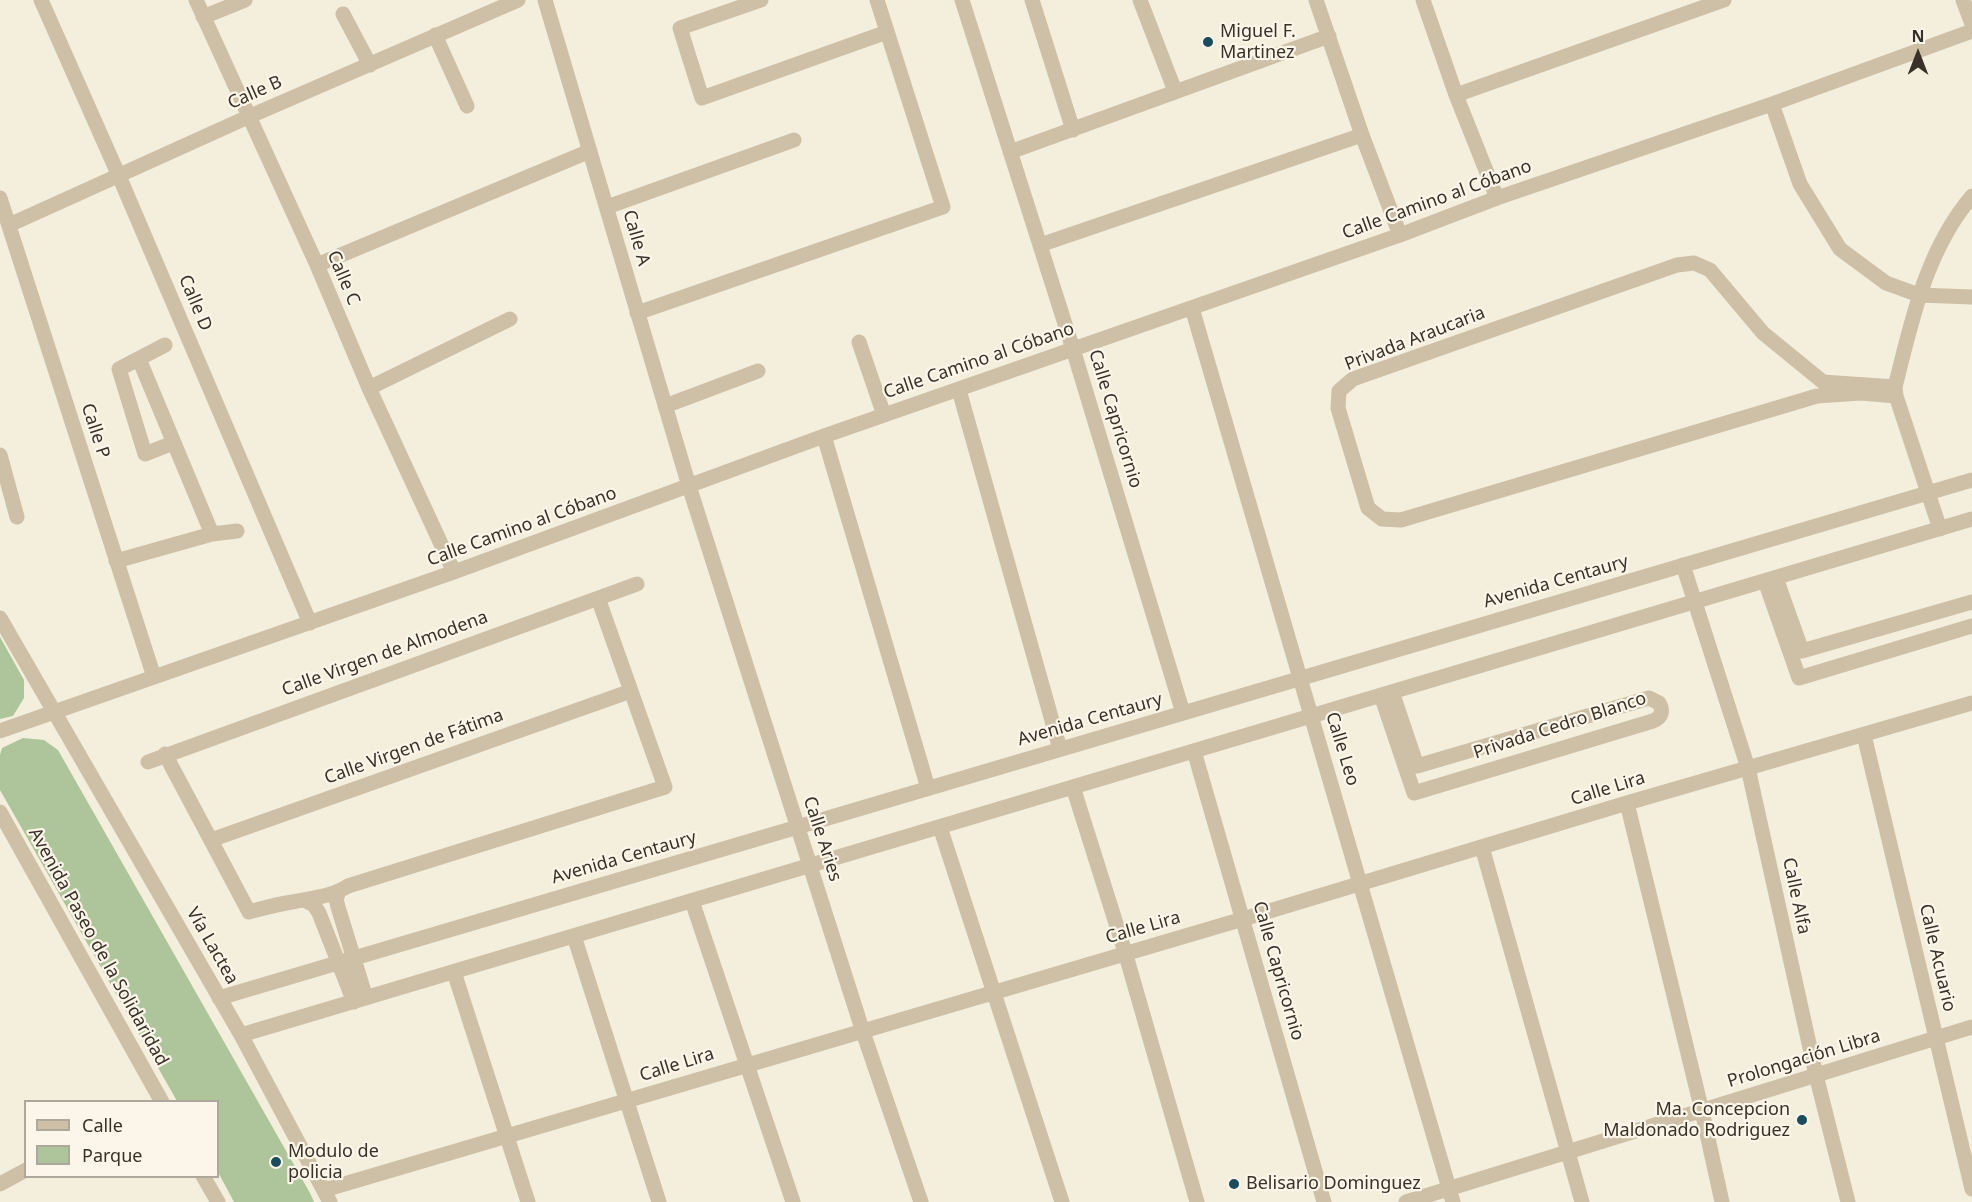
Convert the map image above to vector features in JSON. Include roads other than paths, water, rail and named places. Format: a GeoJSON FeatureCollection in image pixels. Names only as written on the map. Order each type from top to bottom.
{"type":"FeatureCollection","features":[{"type":"Feature","properties":{"kind":"street","name":"Calle D"},"geometry":{"type":"LineString","coordinates":[[41,0],[310,622]]}},
{"type":"Feature","properties":{"kind":"street","name":"Calle C"},"geometry":{"type":"LineString","coordinates":[[196,0],[317,265],[369,388],[454,572]]}},
{"type":"Feature","properties":{"kind":"street"},"geometry":{"type":"LineString","coordinates":[[203,17],[244,0]]}},
{"type":"Feature","properties":{"kind":"street","name":"Calle B"},"geometry":{"type":"LineString","coordinates":[[9,225],[248,117],[518,0]]}},
{"type":"Feature","properties":{"kind":"street","name":"Calle A"},"geometry":{"type":"LineString","coordinates":[[545,0],[689,486]]}},
{"type":"Feature","properties":{"kind":"street"},"geometry":{"type":"LineString","coordinates":[[761,0],[680,28],[702,98],[887,32]]}},
{"type":"Feature","properties":{"kind":"street"},"geometry":{"type":"LineString","coordinates":[[637,313],[943,207],[877,0]]}},
{"type":"Feature","properties":{"kind":"street","name":"Calle Capricornio"},"geometry":{"type":"LineString","coordinates":[[962,0],[1073,349],[1183,713]]}},
{"type":"Feature","properties":{"kind":"street"},"geometry":{"type":"LineString","coordinates":[[1032,0],[1073,130]]}},
{"type":"Feature","properties":{"kind":"street"},"geometry":{"type":"LineString","coordinates":[[1140,0],[1175,91]]}},
{"type":"Feature","properties":{"kind":"street"},"geometry":{"type":"LineString","coordinates":[[1316,0],[1362,135],[1400,235]]}},
{"type":"Feature","properties":{"kind":"street"},"geometry":{"type":"LineString","coordinates":[[1456,95],[1724,0]]}},
{"type":"Feature","properties":{"kind":"street"},"geometry":{"type":"LineString","coordinates":[[1963,0],[1972,24]]}},
{"type":"Feature","properties":{"kind":"street"},"geometry":{"type":"LineString","coordinates":[[1425,1],[1456,95],[1497,198]]}},
{"type":"Feature","properties":{"kind":"street"},"geometry":{"type":"LineString","coordinates":[[343,14],[370,65]]}},
{"type":"Feature","properties":{"kind":"street","name":"Calle Camino al Cóbano"},"geometry":{"type":"LineString","coordinates":[[0,731],[454,572],[824,436],[1400,235],[1497,198],[1772,104],[1972,31]]}},
{"type":"Feature","properties":{"kind":"street"},"geometry":{"type":"LineString","coordinates":[[435,35],[467,106]]}},
{"type":"Feature","properties":{"kind":"street"},"geometry":{"type":"LineString","coordinates":[[1010,152],[1329,36]]}},
{"type":"Feature","properties":{"kind":"street"},"geometry":{"type":"LineString","coordinates":[[1772,104],[1800,184],[1840,249],[1886,283],[1919,295],[1972,297]]}},
{"type":"Feature","properties":{"kind":"street"},"geometry":{"type":"LineString","coordinates":[[1040,245],[1362,135]]}},
{"type":"Feature","properties":{"kind":"street"},"geometry":{"type":"LineString","coordinates":[[607,207],[794,140]]}},
{"type":"Feature","properties":{"kind":"street"},"geometry":{"type":"LineString","coordinates":[[317,265],[590,151]]}},
{"type":"Feature","properties":{"kind":"street"},"geometry":{"type":"LineString","coordinates":[[1940,529],[1895,391],[1919,295],[1933,255],[1972,196]]}},
{"type":"Feature","properties":{"kind":"street","name":"Calle P"},"geometry":{"type":"LineString","coordinates":[[0,198],[153,677]]}},
{"type":"Feature","properties":{"kind":"street","name":"Privada Araucaria"},"geometry":{"type":"LineString","coordinates":[[1820,389],[1763,333],[1710,270],[1695,263],[1677,265],[1353,380],[1340,391],[1338,408],[1368,508],[1382,519],[1401,520],[1820,389],[1895,391]]}},
{"type":"Feature","properties":{"kind":"street","name":"Calle Leo"},"geometry":{"type":"LineString","coordinates":[[1192,308],[1451,1195]]}},
{"type":"Feature","properties":{"kind":"street"},"geometry":{"type":"LineString","coordinates":[[369,388],[510,319]]}},
{"type":"Feature","properties":{"kind":"street"},"geometry":{"type":"LineString","coordinates":[[859,342],[884,415]]}},
{"type":"Feature","properties":{"kind":"street"},"geometry":{"type":"LineString","coordinates":[[165,345],[119,369],[145,454],[173,443]]}},
{"type":"Feature","properties":{"kind":"street"},"geometry":{"type":"LineString","coordinates":[[139,359],[212,534]]}},
{"type":"Feature","properties":{"kind":"street"},"geometry":{"type":"LineString","coordinates":[[665,406],[758,371]]}},
{"type":"Feature","properties":{"kind":"street"},"geometry":{"type":"LineString","coordinates":[[959,390],[1060,749]]}},
{"type":"Feature","properties":{"kind":"street"},"geometry":{"type":"LineString","coordinates":[[824,436],[928,788]]}},
{"type":"Feature","properties":{"kind":"street"},"geometry":{"type":"LineString","coordinates":[[0,456],[16,517]]}},
{"type":"Feature","properties":{"kind":"street","name":"Avenida Centaury"},"geometry":{"type":"LineString","coordinates":[[219,998],[1972,480]]}},
{"type":"Feature","properties":{"kind":"street","name":"Calle Aries"},"geometry":{"type":"LineString","coordinates":[[689,486],[863,1032],[921,1202]]}},
{"type":"Feature","properties":{"kind":"street"},"geometry":{"type":"LineString","coordinates":[[241,1035],[1972,519]]}},
{"type":"Feature","properties":{"kind":"street"},"geometry":{"type":"LineString","coordinates":[[116,561],[212,534],[237,531]]}},
{"type":"Feature","properties":{"kind":"street","name":"Calle Alfa"},"geometry":{"type":"LineString","coordinates":[[1683,565],[1748,768],[1815,1074],[1848,1202]]}},
{"type":"Feature","properties":{"kind":"street"},"geometry":{"type":"LineString","coordinates":[[1770,579],[1802,651],[1972,602]]}},
{"type":"Feature","properties":{"kind":"street"},"geometry":{"type":"LineString","coordinates":[[1770,579],[1799,678],[1972,626]]}},
{"type":"Feature","properties":{"kind":"street","name":"Calle Virgen de Almodena"},"geometry":{"type":"LineString","coordinates":[[148,762],[637,584]]}},
{"type":"Feature","properties":{"kind":"street"},"geometry":{"type":"LineString","coordinates":[[165,754],[249,912],[294,901],[306,901],[665,787],[598,598]]}},
{"type":"Feature","properties":{"kind":"street","name":"Vía Lactea"},"geometry":{"type":"LineString","coordinates":[[0,618],[241,1035],[327,1196]]}},
{"type":"Feature","properties":{"kind":"street","name":"Calle Virgen de Fátima"},"geometry":{"type":"LineString","coordinates":[[211,840],[631,691]]}},
{"type":"Feature","properties":{"kind":"street","name":"Privada Cedro Blanco"},"geometry":{"type":"LineString","coordinates":[[1387,694],[1417,766],[1649,698],[1659,703],[1662,710],[1659,717],[1653,721],[1414,793],[1387,694]]}},
{"type":"Feature","properties":{"kind":"street","name":"Calle Lira"},"geometry":{"type":"LineString","coordinates":[[327,1196],[506,1137],[625,1101],[1972,703]]}},
{"type":"Feature","properties":{"kind":"street","name":"Calle Acuario"},"geometry":{"type":"LineString","coordinates":[[1864,735],[1972,1189]]}},
{"type":"Feature","properties":{"kind":"street","name":"Calle Capricornio"},"geometry":{"type":"LineString","coordinates":[[1194,751],[1324,1202]]}},
{"type":"Feature","properties":{"kind":"street"},"geometry":{"type":"LineString","coordinates":[[1073,787],[1125,952],[1197,1202]]}},
{"type":"Feature","properties":{"kind":"street"},"geometry":{"type":"LineString","coordinates":[[1628,803],[1722,1202]]}},
{"type":"Feature","properties":{"kind":"street","name":"Avenida Paseo de la Solidaridad"},"geometry":{"type":"LineString","coordinates":[[0,812],[156,1100]]}},
{"type":"Feature","properties":{"kind":"street"},"geometry":{"type":"LineString","coordinates":[[940,827],[1062,1202]]}},
{"type":"Feature","properties":{"kind":"street"},"geometry":{"type":"LineString","coordinates":[[1482,847],[1582,1202]]}},
{"type":"Feature","properties":{"kind":"street"},"geometry":{"type":"LineString","coordinates":[[339,891],[336,898],[346,960]]}},
{"type":"Feature","properties":{"kind":"street"},"geometry":{"type":"LineString","coordinates":[[306,901],[314,905],[346,960],[360,1000]]}},
{"type":"Feature","properties":{"kind":"street"},"geometry":{"type":"LineString","coordinates":[[692,901],[793,1202]]}},
{"type":"Feature","properties":{"kind":"street"},"geometry":{"type":"LineString","coordinates":[[574,936],[659,1202]]}},
{"type":"Feature","properties":{"kind":"street"},"geometry":{"type":"LineString","coordinates":[[453,972],[528,1202]]}},
{"type":"Feature","properties":{"kind":"street","name":"Prolongación Libra"},"geometry":{"type":"LineString","coordinates":[[1406,1202],[1451,1195],[1568,1152],[1972,1027]]}},
{"type":"Feature","properties":{"kind":"street"},"geometry":{"type":"LineString","coordinates":[[0,1184],[24,1171]]}},
{"type":"Feature","properties":{"kind":"street"},"geometry":{"type":"LineString","coordinates":[[204,1178],[218,1202]]}},
{"type":"Feature","properties":{"kind":"place","name":"Miguel F. Martinez"},"geometry":{"type":"Point","coordinates":[1208,42]}},
{"type":"Feature","properties":{"kind":"place","name":"Ma. Concepcion Maldonado Rodriguez"},"geometry":{"type":"Point","coordinates":[1802,1120]}},
{"type":"Feature","properties":{"kind":"place","name":"Modulo de policia"},"geometry":{"type":"Point","coordinates":[276,1162]}},
{"type":"Feature","properties":{"kind":"place","name":"Belisario Dominguez"},"geometry":{"type":"Point","coordinates":[1234,1184]}}]}
